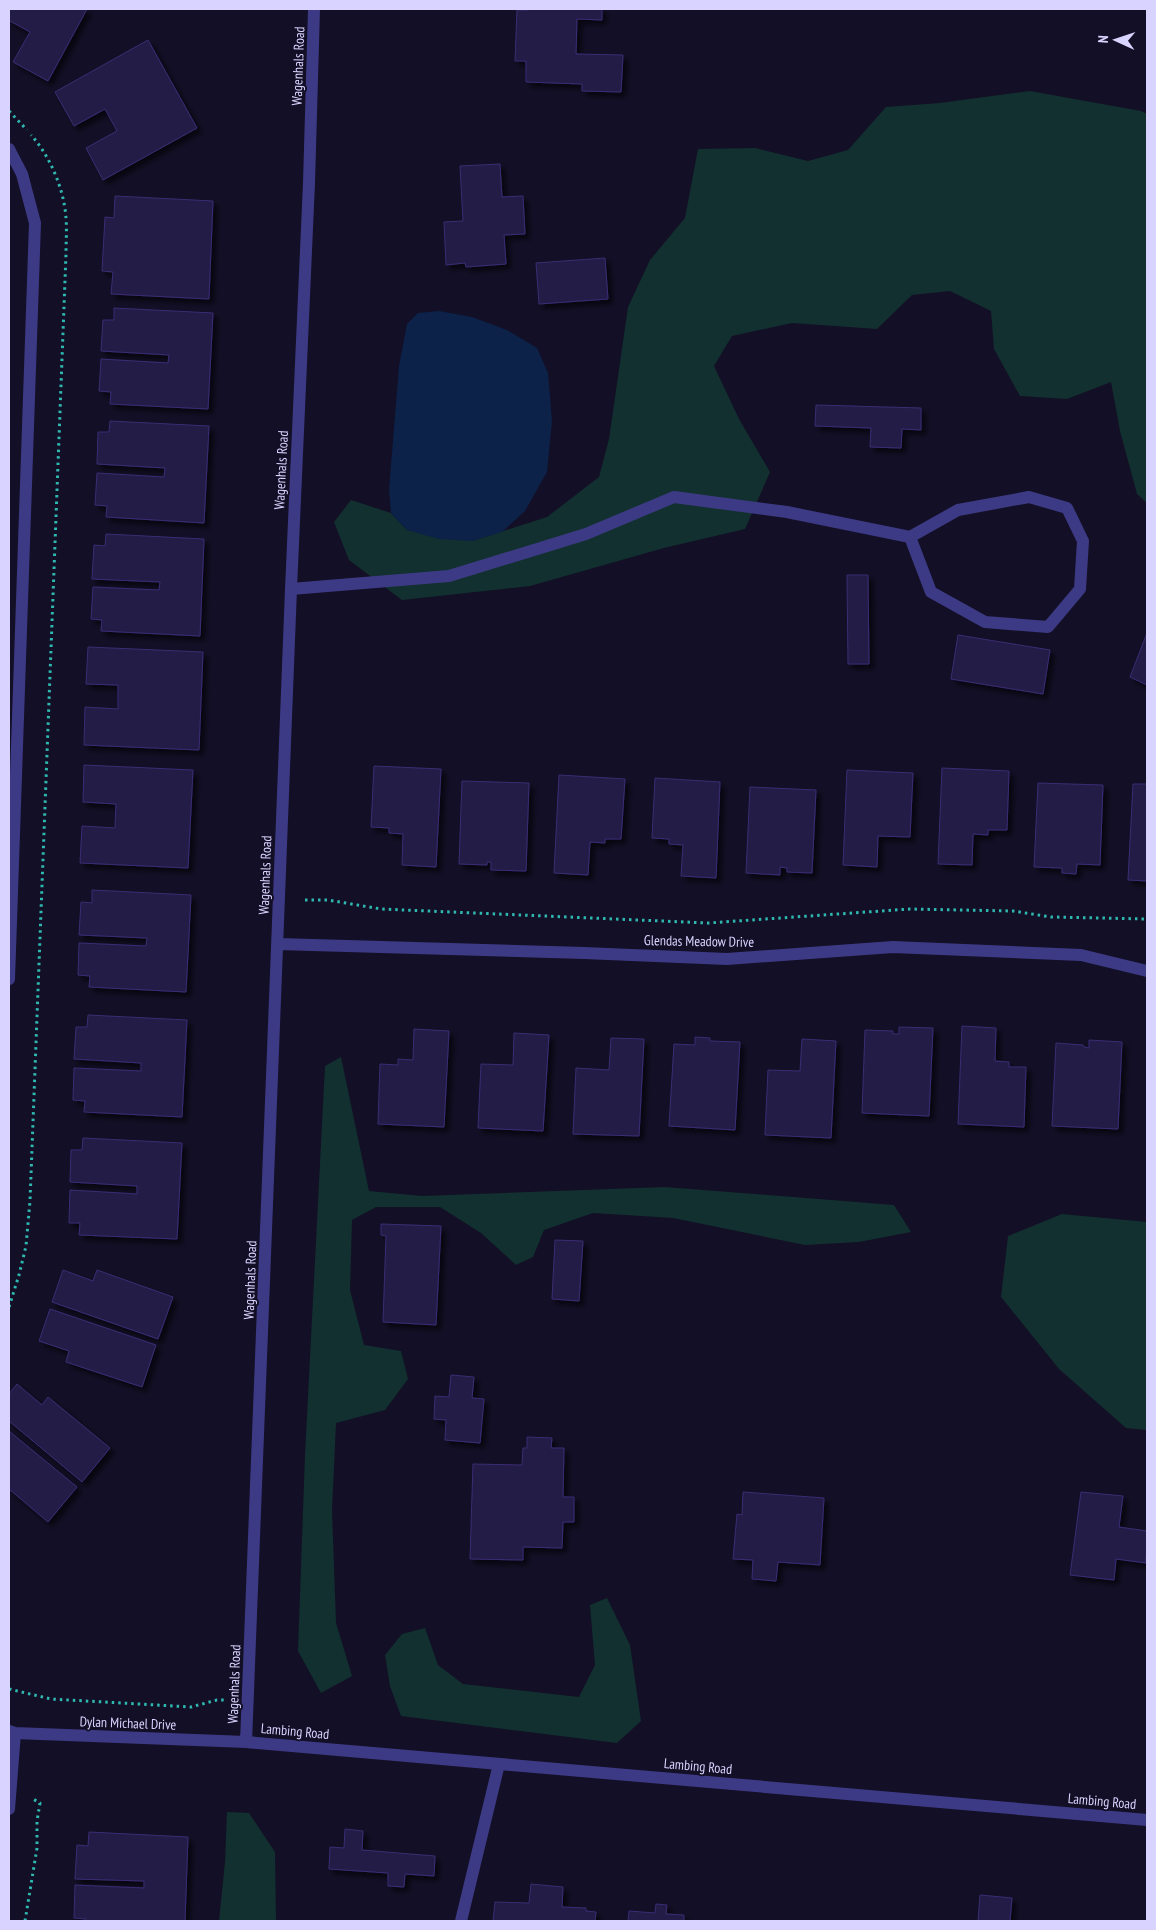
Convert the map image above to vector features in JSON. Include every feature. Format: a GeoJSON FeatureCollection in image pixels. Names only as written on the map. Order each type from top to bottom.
{"type":"FeatureCollection","features":[{"type":"Feature","properties":{"kind":"street","name":"Wagenhals Road"},"geometry":{"type":"LineString","coordinates":[[246,1742],[291,589],[309,193],[314,9]]}},
{"type":"Feature","properties":{"kind":"street"},"geometry":{"type":"LineString","coordinates":[[9,149],[22,174],[35,223],[9,979]]}},
{"type":"Feature","properties":{"kind":"street"},"geometry":{"type":"LineString","coordinates":[[291,589],[449,576],[586,534],[674,497],[787,512],[910,537],[958,510],[1029,497],[1067,508],[1083,541],[1080,589],[1048,627],[985,622],[931,592],[910,537]]}},
{"type":"Feature","properties":{"kind":"street","name":"Glendas Meadow Drive"},"geometry":{"type":"LineString","coordinates":[[278,944],[584,953],[727,960],[893,947],[1082,955],[1147,971]]}},
{"type":"Feature","properties":{"kind":"street"},"geometry":{"type":"LineString","coordinates":[[9,1809],[12,1732]]}},
{"type":"Feature","properties":{"kind":"street","name":"Dylan Michael Drive"},"geometry":{"type":"LineString","coordinates":[[12,1732],[246,1742]]}},
{"type":"Feature","properties":{"kind":"street","name":"Lambing Road"},"geometry":{"type":"LineString","coordinates":[[246,1742],[1147,1820]]}},
{"type":"Feature","properties":{"kind":"street"},"geometry":{"type":"LineString","coordinates":[[461,1921],[499,1764]]}},
{"type":"Feature","properties":{"kind":"path"},"geometry":{"type":"LineString","coordinates":[[305,900],[328,900],[381,909],[708,923],[910,909],[995,910],[1052,917],[1147,919]]}},
{"type":"Feature","properties":{"kind":"path"},"geometry":{"type":"LineString","coordinates":[[9,1689],[51,1699],[191,1707],[217,1700],[248,1701]]}},
{"type":"Feature","properties":{"kind":"path"},"geometry":{"type":"LineString","coordinates":[[10,1794],[29,1796],[40,1803],[37,1821],[37,1848],[25,1921]]}},
{"type":"Feature","properties":{"kind":"green space"},"geometry":{"type":"Polygon","coordinates":[[[1030,91],[1141,111],[1147,114],[1147,503],[1137,494],[1120,431],[1111,382],[1067,399],[1020,396],[994,349],[991,311],[950,291],[912,295],[877,329],[792,323],[732,336],[714,366],[739,419],[770,472],[745,529],[664,548],[530,586],[402,600],[349,560],[334,522],[351,500],[391,513],[407,530],[472,541],[547,517],[599,477],[609,439],[628,307],[650,260],[685,218],[698,149],[755,148],[808,161],[848,150],[886,107],[940,103],[1030,91]]]}},
{"type":"Feature","properties":{"kind":"green space"},"geometry":{"type":"Polygon","coordinates":[[[341,1057],[369,1191],[422,1196],[665,1187],[894,1205],[911,1232],[859,1242],[805,1245],[673,1218],[593,1213],[544,1230],[533,1257],[516,1265],[481,1233],[440,1207],[376,1207],[352,1220],[350,1290],[364,1345],[401,1351],[408,1379],[385,1410],[336,1423],[332,1510],[336,1623],[352,1676],[321,1693],[298,1651],[305,1455],[325,1066],[341,1057]]]}},
{"type":"Feature","properties":{"kind":"green space"},"geometry":{"type":"Polygon","coordinates":[[[1062,1214],[1147,1222],[1147,1430],[1126,1428],[1059,1369],[1001,1297],[1008,1236],[1062,1214]]]}},
{"type":"Feature","properties":{"kind":"green space"},"geometry":{"type":"Polygon","coordinates":[[[607,1598],[630,1645],[641,1721],[617,1743],[401,1716],[390,1686],[385,1655],[402,1634],[425,1628],[438,1665],[463,1684],[579,1697],[595,1665],[590,1605],[607,1598]]]}},
{"type":"Feature","properties":{"kind":"green space"},"geometry":{"type":"Polygon","coordinates":[[[227,1812],[249,1813],[275,1852],[276,1921],[219,1921],[225,1862],[227,1812]]]}},
{"type":"Feature","properties":{"kind":"water"},"geometry":{"type":"Polygon","coordinates":[[[439,311],[472,317],[507,330],[537,348],[548,373],[552,421],[547,472],[525,511],[502,532],[472,541],[439,539],[407,530],[391,513],[389,490],[399,366],[407,324],[418,313],[439,311]]]}},
{"type":"Feature","properties":{"kind":"building"},"geometry":{"type":"Polygon","coordinates":[[[9,9],[87,9],[48,81],[13,62],[30,32],[9,22],[9,9]]]}},
{"type":"Feature","properties":{"kind":"building"},"geometry":{"type":"Polygon","coordinates":[[[602,9],[602,20],[577,19],[576,54],[623,55],[621,92],[582,91],[582,84],[526,82],[526,61],[515,61],[517,10],[602,9]]]}},
{"type":"Feature","properties":{"kind":"building"},"geometry":{"type":"Polygon","coordinates":[[[148,40],[197,128],[103,180],[86,148],[117,131],[105,109],[74,126],[55,92],[148,40]]]}},
{"type":"Feature","properties":{"kind":"building"},"geometry":{"type":"Polygon","coordinates":[[[500,164],[502,197],[523,196],[525,234],[504,235],[506,264],[466,267],[465,263],[446,265],[444,222],[463,221],[460,166],[500,164]]]}},
{"type":"Feature","properties":{"kind":"building"},"geometry":{"type":"Polygon","coordinates":[[[115,196],[213,201],[209,299],[111,294],[113,272],[102,271],[105,217],[114,218],[115,196]]]}},
{"type":"Feature","properties":{"kind":"building"},"geometry":{"type":"Polygon","coordinates":[[[605,258],[608,299],[539,304],[536,263],[605,258]]]}},
{"type":"Feature","properties":{"kind":"building"},"geometry":{"type":"Polygon","coordinates":[[[114,308],[213,313],[208,409],[110,404],[111,392],[99,391],[101,359],[168,363],[169,355],[101,351],[103,320],[114,320],[114,308]]]}},
{"type":"Feature","properties":{"kind":"building"},"geometry":{"type":"Polygon","coordinates":[[[816,405],[921,408],[921,430],[902,429],[901,448],[870,447],[871,428],[815,426],[816,405]]]}},
{"type":"Feature","properties":{"kind":"building"},"geometry":{"type":"Polygon","coordinates":[[[110,421],[209,426],[204,523],[106,517],[107,506],[95,505],[97,473],[164,477],[165,468],[97,464],[98,432],[109,432],[110,421]]]}},
{"type":"Feature","properties":{"kind":"building"},"geometry":{"type":"Polygon","coordinates":[[[106,534],[204,539],[200,636],[101,631],[102,620],[91,619],[93,587],[159,590],[160,582],[92,579],[94,545],[105,546],[106,534]]]}},
{"type":"Feature","properties":{"kind":"building"},"geometry":{"type":"Polygon","coordinates":[[[847,575],[868,575],[869,664],[848,664],[847,575]]]}},
{"type":"Feature","properties":{"kind":"building"},"geometry":{"type":"Polygon","coordinates":[[[1147,633],[1147,685],[1130,677],[1147,633]]]}},
{"type":"Feature","properties":{"kind":"building"},"geometry":{"type":"Polygon","coordinates":[[[958,635],[1050,650],[1043,694],[951,679],[958,635]]]}},
{"type":"Feature","properties":{"kind":"building"},"geometry":{"type":"Polygon","coordinates":[[[88,647],[203,652],[199,750],[84,745],[85,707],[118,709],[118,685],[86,684],[88,647]]]}},
{"type":"Feature","properties":{"kind":"building"},"geometry":{"type":"Polygon","coordinates":[[[84,765],[193,770],[188,868],[80,863],[82,826],[115,828],[116,804],[83,802],[84,765]]]}},
{"type":"Feature","properties":{"kind":"building"},"geometry":{"type":"Polygon","coordinates":[[[374,766],[441,769],[436,867],[402,865],[403,834],[389,833],[389,828],[371,827],[374,766]]]}},
{"type":"Feature","properties":{"kind":"building"},"geometry":{"type":"Polygon","coordinates":[[[942,768],[1009,771],[1007,830],[988,830],[988,835],[973,834],[972,865],[938,864],[942,768]]]}},
{"type":"Feature","properties":{"kind":"building"},"geometry":{"type":"Polygon","coordinates":[[[847,770],[913,773],[910,837],[878,836],[877,867],[843,865],[847,770]]]}},
{"type":"Feature","properties":{"kind":"building"},"geometry":{"type":"Polygon","coordinates":[[[559,775],[625,779],[621,839],[605,839],[605,843],[590,842],[588,875],[554,873],[559,775]]]}},
{"type":"Feature","properties":{"kind":"building"},"geometry":{"type":"Polygon","coordinates":[[[655,778],[720,782],[716,878],[681,876],[683,845],[669,844],[669,839],[652,838],[655,778]]]}},
{"type":"Feature","properties":{"kind":"building"},"geometry":{"type":"Polygon","coordinates":[[[462,781],[529,783],[526,871],[491,870],[491,862],[487,862],[487,865],[459,864],[462,781]]]}},
{"type":"Feature","properties":{"kind":"building"},"geometry":{"type":"Polygon","coordinates":[[[1038,783],[1103,785],[1100,865],[1077,864],[1076,874],[1062,873],[1062,868],[1034,867],[1038,783]]]}},
{"type":"Feature","properties":{"kind":"building"},"geometry":{"type":"Polygon","coordinates":[[[1133,784],[1147,784],[1147,881],[1128,880],[1133,784]]]}},
{"type":"Feature","properties":{"kind":"building"},"geometry":{"type":"Polygon","coordinates":[[[750,787],[816,790],[812,873],[787,872],[787,868],[780,867],[780,875],[746,873],[750,787]]]}},
{"type":"Feature","properties":{"kind":"building"},"geometry":{"type":"Polygon","coordinates":[[[92,890],[191,895],[186,992],[89,987],[90,976],[78,975],[79,943],[146,946],[147,938],[79,935],[81,902],[92,903],[92,890]]]}},
{"type":"Feature","properties":{"kind":"building"},"geometry":{"type":"Polygon","coordinates":[[[88,1015],[187,1020],[182,1117],[84,1112],[85,1101],[73,1100],[74,1068],[141,1071],[141,1063],[74,1059],[76,1027],[87,1027],[88,1015]]]}},
{"type":"Feature","properties":{"kind":"building"},"geometry":{"type":"Polygon","coordinates":[[[962,1026],[996,1028],[995,1061],[1009,1062],[1009,1067],[1026,1067],[1024,1127],[958,1124],[962,1026]]]}},
{"type":"Feature","properties":{"kind":"building"},"geometry":{"type":"Polygon","coordinates":[[[899,1027],[933,1028],[929,1116],[862,1113],[865,1030],[893,1031],[893,1034],[899,1034],[899,1027]]]}},
{"type":"Feature","properties":{"kind":"building"},"geometry":{"type":"Polygon","coordinates":[[[414,1029],[449,1031],[444,1127],[378,1124],[380,1064],[398,1065],[398,1059],[413,1060],[414,1029]]]}},
{"type":"Feature","properties":{"kind":"building"},"geometry":{"type":"Polygon","coordinates":[[[514,1033],[549,1035],[543,1131],[478,1128],[481,1064],[513,1065],[514,1033]]]}},
{"type":"Feature","properties":{"kind":"building"},"geometry":{"type":"Polygon","coordinates":[[[695,1037],[710,1038],[710,1041],[740,1042],[735,1130],[669,1126],[674,1044],[695,1045],[695,1037]]]}},
{"type":"Feature","properties":{"kind":"building"},"geometry":{"type":"Polygon","coordinates":[[[611,1038],[644,1039],[639,1136],[573,1134],[576,1068],[609,1070],[611,1038]]]}},
{"type":"Feature","properties":{"kind":"building"},"geometry":{"type":"Polygon","coordinates":[[[802,1039],[836,1041],[831,1138],[765,1135],[768,1070],[800,1071],[802,1039]]]}},
{"type":"Feature","properties":{"kind":"building"},"geometry":{"type":"Polygon","coordinates":[[[1089,1040],[1122,1042],[1118,1129],[1052,1126],[1056,1043],[1083,1045],[1089,1048],[1089,1040]]]}},
{"type":"Feature","properties":{"kind":"building"},"geometry":{"type":"Polygon","coordinates":[[[83,1138],[182,1143],[177,1239],[79,1235],[80,1223],[69,1223],[70,1190],[137,1194],[137,1186],[70,1182],[71,1150],[82,1150],[83,1138]]]}},
{"type":"Feature","properties":{"kind":"building"},"geometry":{"type":"Polygon","coordinates":[[[381,1224],[441,1226],[436,1325],[383,1322],[386,1236],[381,1235],[381,1224]]]}},
{"type":"Feature","properties":{"kind":"building"},"geometry":{"type":"Polygon","coordinates":[[[555,1240],[583,1241],[579,1301],[552,1299],[555,1240]]]}},
{"type":"Feature","properties":{"kind":"building"},"geometry":{"type":"Polygon","coordinates":[[[63,1270],[93,1281],[97,1270],[173,1297],[158,1339],[52,1302],[63,1270]]]}},
{"type":"Feature","properties":{"kind":"building"},"geometry":{"type":"Polygon","coordinates":[[[50,1309],[156,1345],[142,1387],[66,1362],[69,1351],[39,1341],[50,1309]]]}},
{"type":"Feature","properties":{"kind":"building"},"geometry":{"type":"Polygon","coordinates":[[[451,1375],[474,1377],[472,1398],[484,1399],[480,1443],[445,1440],[446,1420],[434,1419],[435,1396],[449,1397],[451,1375]]]}},
{"type":"Feature","properties":{"kind":"building"},"geometry":{"type":"Polygon","coordinates":[[[17,1384],[42,1405],[48,1397],[110,1448],[82,1482],[9,1421],[9,1394],[17,1384]]]}},
{"type":"Feature","properties":{"kind":"building"},"geometry":{"type":"Polygon","coordinates":[[[9,1431],[77,1487],[48,1522],[9,1489],[9,1431]]]}},
{"type":"Feature","properties":{"kind":"building"},"geometry":{"type":"Polygon","coordinates":[[[527,1437],[552,1438],[551,1448],[564,1448],[563,1497],[574,1497],[574,1522],[563,1522],[562,1548],[523,1547],[523,1560],[470,1559],[473,1464],[522,1465],[523,1448],[527,1448],[527,1437]]]}},
{"type":"Feature","properties":{"kind":"building"},"geometry":{"type":"Polygon","coordinates":[[[743,1492],[824,1498],[820,1565],[778,1562],[776,1581],[752,1579],[753,1560],[733,1559],[737,1514],[742,1515],[743,1492]]]}},
{"type":"Feature","properties":{"kind":"building"},"geometry":{"type":"Polygon","coordinates":[[[1081,1492],[1123,1496],[1119,1527],[1147,1531],[1146,1563],[1116,1559],[1114,1580],[1070,1575],[1081,1492]]]}},
{"type":"Feature","properties":{"kind":"building"},"geometry":{"type":"Polygon","coordinates":[[[345,1829],[363,1831],[362,1850],[435,1856],[434,1876],[405,1874],[404,1887],[388,1886],[388,1873],[329,1869],[330,1847],[344,1848],[345,1829]]]}},
{"type":"Feature","properties":{"kind":"building"},"geometry":{"type":"Polygon","coordinates":[[[89,1832],[188,1837],[185,1921],[85,1921],[86,1919],[74,1918],[75,1885],[144,1888],[144,1881],[75,1879],[77,1845],[88,1846],[89,1832]]]}},
{"type":"Feature","properties":{"kind":"building"},"geometry":{"type":"Polygon","coordinates":[[[531,1884],[563,1887],[562,1907],[586,1908],[586,1911],[596,1912],[595,1921],[493,1921],[495,1902],[529,1903],[531,1884]]]}},
{"type":"Feature","properties":{"kind":"building"},"geometry":{"type":"Polygon","coordinates":[[[980,1895],[1012,1898],[1010,1921],[978,1921],[980,1895]]]}},
{"type":"Feature","properties":{"kind":"building"},"geometry":{"type":"Polygon","coordinates":[[[656,1904],[667,1905],[666,1914],[684,1915],[684,1921],[628,1921],[629,1911],[655,1913],[656,1904]]]}}]}
